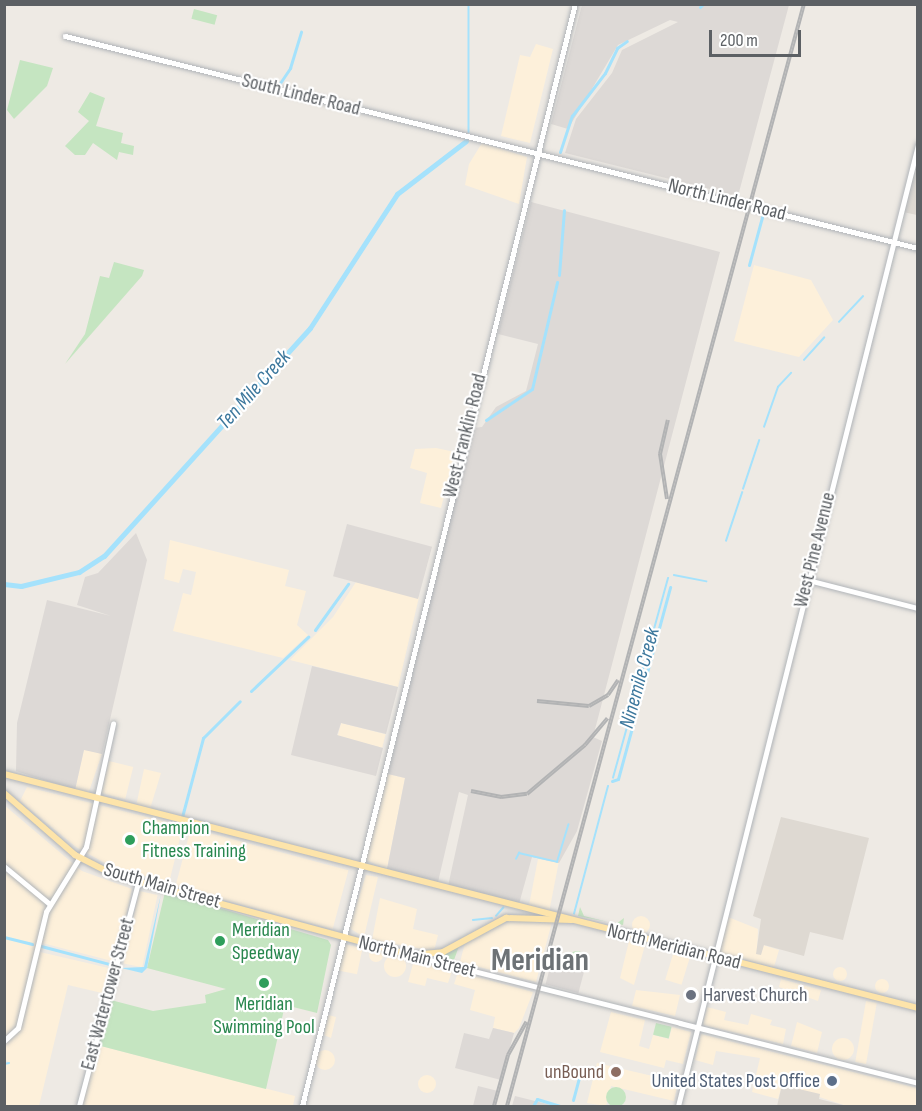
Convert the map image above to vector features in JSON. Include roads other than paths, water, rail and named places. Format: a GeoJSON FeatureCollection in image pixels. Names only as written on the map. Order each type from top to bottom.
{"type":"FeatureCollection","features":[{"type":"Feature","properties":{"kind":"main road","name":"North Meridian Road"},"geometry":{"type":"LineString","coordinates":[[6,775],[358,867],[918,1008]]}},
{"type":"Feature","properties":{"kind":"main road","name":"South Main Street"},"geometry":{"type":"LineString","coordinates":[[5,793],[80,858],[138,882],[340,937]]}},
{"type":"Feature","properties":{"kind":"main road","name":"North Meridian Road"},"geometry":{"type":"LineString","coordinates":[[411,955],[443,952],[506,918],[571,920]]}},
{"type":"Feature","properties":{"kind":"main road","name":"North Main Street"},"geometry":{"type":"LineString","coordinates":[[340,937],[411,955]]}},
{"type":"Feature","properties":{"kind":"street","name":"West Franklin Road"},"geometry":{"type":"LineString","coordinates":[[302,1107],[340,937],[575,4]]}},
{"type":"Feature","properties":{"kind":"street","name":"South Linder Road"},"geometry":{"type":"LineString","coordinates":[[65,36],[537,155]]}},
{"type":"Feature","properties":{"kind":"street","name":"West Pine Avenue"},"geometry":{"type":"LineString","coordinates":[[678,1107],[713,956],[918,145]]}},
{"type":"Feature","properties":{"kind":"street","name":"North Linder Road"},"geometry":{"type":"LineString","coordinates":[[537,155],[918,248]]}},
{"type":"Feature","properties":{"kind":"street"},"geometry":{"type":"LineString","coordinates":[[808,580],[918,608]]}},
{"type":"Feature","properties":{"kind":"street"},"geometry":{"type":"LineString","coordinates":[[4,1041],[18,1029],[50,904],[80,858],[113,724]]}},
{"type":"Feature","properties":{"kind":"street"},"geometry":{"type":"LineString","coordinates":[[4,866],[50,904]]}},
{"type":"Feature","properties":{"kind":"street","name":"East Watertower Street"},"geometry":{"type":"LineString","coordinates":[[79,1107],[138,882]]}},
{"type":"Feature","properties":{"kind":"street","name":"North Main Street"},"geometry":{"type":"LineString","coordinates":[[411,955],[455,968],[918,1083]]}},
{"type":"Feature","properties":{"kind":"water"},"geometry":{"type":"Polygon","coordinates":[[[161,894],[147,968],[142,973],[121,968],[144,967],[161,894]]]}},
{"type":"Feature","properties":{"kind":"waterway","name":"Ten Mile Creek"},"geometry":{"type":"LineString","coordinates":[[469,4],[469,132]]}},
{"type":"Feature","properties":{"kind":"waterway"},"geometry":{"type":"LineString","coordinates":[[700,7],[703,4]]}},
{"type":"Feature","properties":{"kind":"waterway"},"geometry":{"type":"LineString","coordinates":[[278,86],[290,68],[301,32]]}},
{"type":"Feature","properties":{"kind":"waterway"},"geometry":{"type":"LineString","coordinates":[[560,152],[572,116],[605,73],[617,48],[627,41]]}},
{"type":"Feature","properties":{"kind":"waterway","name":"Ten Mile Creek"},"geometry":{"type":"LineString","coordinates":[[4,584],[21,586],[79,572],[104,556],[310,328],[397,194],[466,141]]}},
{"type":"Feature","properties":{"kind":"waterway"},"geometry":{"type":"LineString","coordinates":[[559,275],[564,210]]}},
{"type":"Feature","properties":{"kind":"waterway"},"geometry":{"type":"LineString","coordinates":[[749,265],[762,217]]}},
{"type":"Feature","properties":{"kind":"waterway"},"geometry":{"type":"LineString","coordinates":[[486,420],[532,389],[557,282]]}},
{"type":"Feature","properties":{"kind":"waterway","name":"Ninemile Creek"},"geometry":{"type":"LineString","coordinates":[[839,322],[863,296]]}},
{"type":"Feature","properties":{"kind":"waterway","name":"Ninemile Creek"},"geometry":{"type":"LineString","coordinates":[[804,360],[824,338]]}},
{"type":"Feature","properties":{"kind":"waterway","name":"Ninemile Creek"},"geometry":{"type":"LineString","coordinates":[[764,427],[778,387],[791,373]]}},
{"type":"Feature","properties":{"kind":"waterway","name":"Ninemile Creek"},"geometry":{"type":"LineString","coordinates":[[743,489],[759,441]]}},
{"type":"Feature","properties":{"kind":"waterway","name":"Ninemile Creek"},"geometry":{"type":"LineString","coordinates":[[726,541],[742,493]]}},
{"type":"Feature","properties":{"kind":"waterway","name":"Ninemile Creek"},"geometry":{"type":"LineString","coordinates":[[674,575],[706,581]]}},
{"type":"Feature","properties":{"kind":"waterway","name":"Ninemile Creek"},"geometry":{"type":"LineString","coordinates":[[613,778],[668,578]]}},
{"type":"Feature","properties":{"kind":"waterway"},"geometry":{"type":"LineString","coordinates":[[315,630],[348,584]]}},
{"type":"Feature","properties":{"kind":"waterway"},"geometry":{"type":"LineString","coordinates":[[612,781],[618,779],[670,587]]}},
{"type":"Feature","properties":{"kind":"waterway"},"geometry":{"type":"LineString","coordinates":[[809,592],[810,587]]}},
{"type":"Feature","properties":{"kind":"waterway"},"geometry":{"type":"LineString","coordinates":[[251,691],[308,637]]}},
{"type":"Feature","properties":{"kind":"waterway"},"geometry":{"type":"LineString","coordinates":[[182,817],[203,738],[240,701]]}},
{"type":"Feature","properties":{"kind":"waterway"},"geometry":{"type":"LineString","coordinates":[[574,914],[608,786]]}},
{"type":"Feature","properties":{"kind":"waterway","name":"Ninemile Creek"},"geometry":{"type":"LineString","coordinates":[[516,859],[519,853],[557,862],[568,825]]}},
{"type":"Feature","properties":{"kind":"waterway","name":"Ninemile Creek"},"geometry":{"type":"LineString","coordinates":[[496,916],[503,908]]}},
{"type":"Feature","properties":{"kind":"waterway","name":"Ninemile Creek"},"geometry":{"type":"LineString","coordinates":[[473,920],[492,918]]}},
{"type":"Feature","properties":{"kind":"waterway"},"geometry":{"type":"LineString","coordinates":[[4,937],[32,944]]}},
{"type":"Feature","properties":{"kind":"waterway"},"geometry":{"type":"LineString","coordinates":[[41,946],[113,965]]}},
{"type":"Feature","properties":{"kind":"waterway","name":"Ninemile Creek"},"geometry":{"type":"LineString","coordinates":[[4,1064],[9,1063]]}},
{"type":"Feature","properties":{"kind":"waterway"},"geometry":{"type":"LineString","coordinates":[[573,1100],[579,1078]]}},
{"type":"Feature","properties":{"kind":"waterway"},"geometry":{"type":"LineString","coordinates":[[533,1106],[537,1099],[560,1106]]}},
{"type":"Feature","properties":{"kind":"railway"},"geometry":{"type":"LineString","coordinates":[[507,1106],[804,4]]}},
{"type":"Feature","properties":{"kind":"railway"},"geometry":{"type":"LineString","coordinates":[[667,499],[660,454],[668,420]]}},
{"type":"Feature","properties":{"kind":"railway"},"geometry":{"type":"LineString","coordinates":[[537,701],[589,706],[608,695],[618,680]]}},
{"type":"Feature","properties":{"kind":"railway"},"geometry":{"type":"LineString","coordinates":[[471,791],[501,797],[527,794],[585,745],[608,718]]}},
{"type":"Feature","properties":{"kind":"railway"},"geometry":{"type":"LineString","coordinates":[[494,1106],[508,1055],[526,1022]]}},
{"type":"Feature","properties":{"kind":"place","name":"Champion Fitness Training"},"geometry":{"type":"Point","coordinates":[130,840]}},
{"type":"Feature","properties":{"kind":"place","name":"Meridian Speedway"},"geometry":{"type":"Point","coordinates":[220,941]}},
{"type":"Feature","properties":{"kind":"place","name":"Meridian Swimming Pool"},"geometry":{"type":"Point","coordinates":[264,983]}},
{"type":"Feature","properties":{"kind":"place","name":"Harvest Church"},"geometry":{"type":"Point","coordinates":[691,995]}},
{"type":"Feature","properties":{"kind":"place","name":"unBound"},"geometry":{"type":"Point","coordinates":[616,1072]}},
{"type":"Feature","properties":{"kind":"place","name":"United States Post Office"},"geometry":{"type":"Point","coordinates":[832,1081]}},
{"type":"Feature","properties":{"kind":"district","name":"Meridian"},"geometry":{"type":"Point","coordinates":[540,961]}}]}
